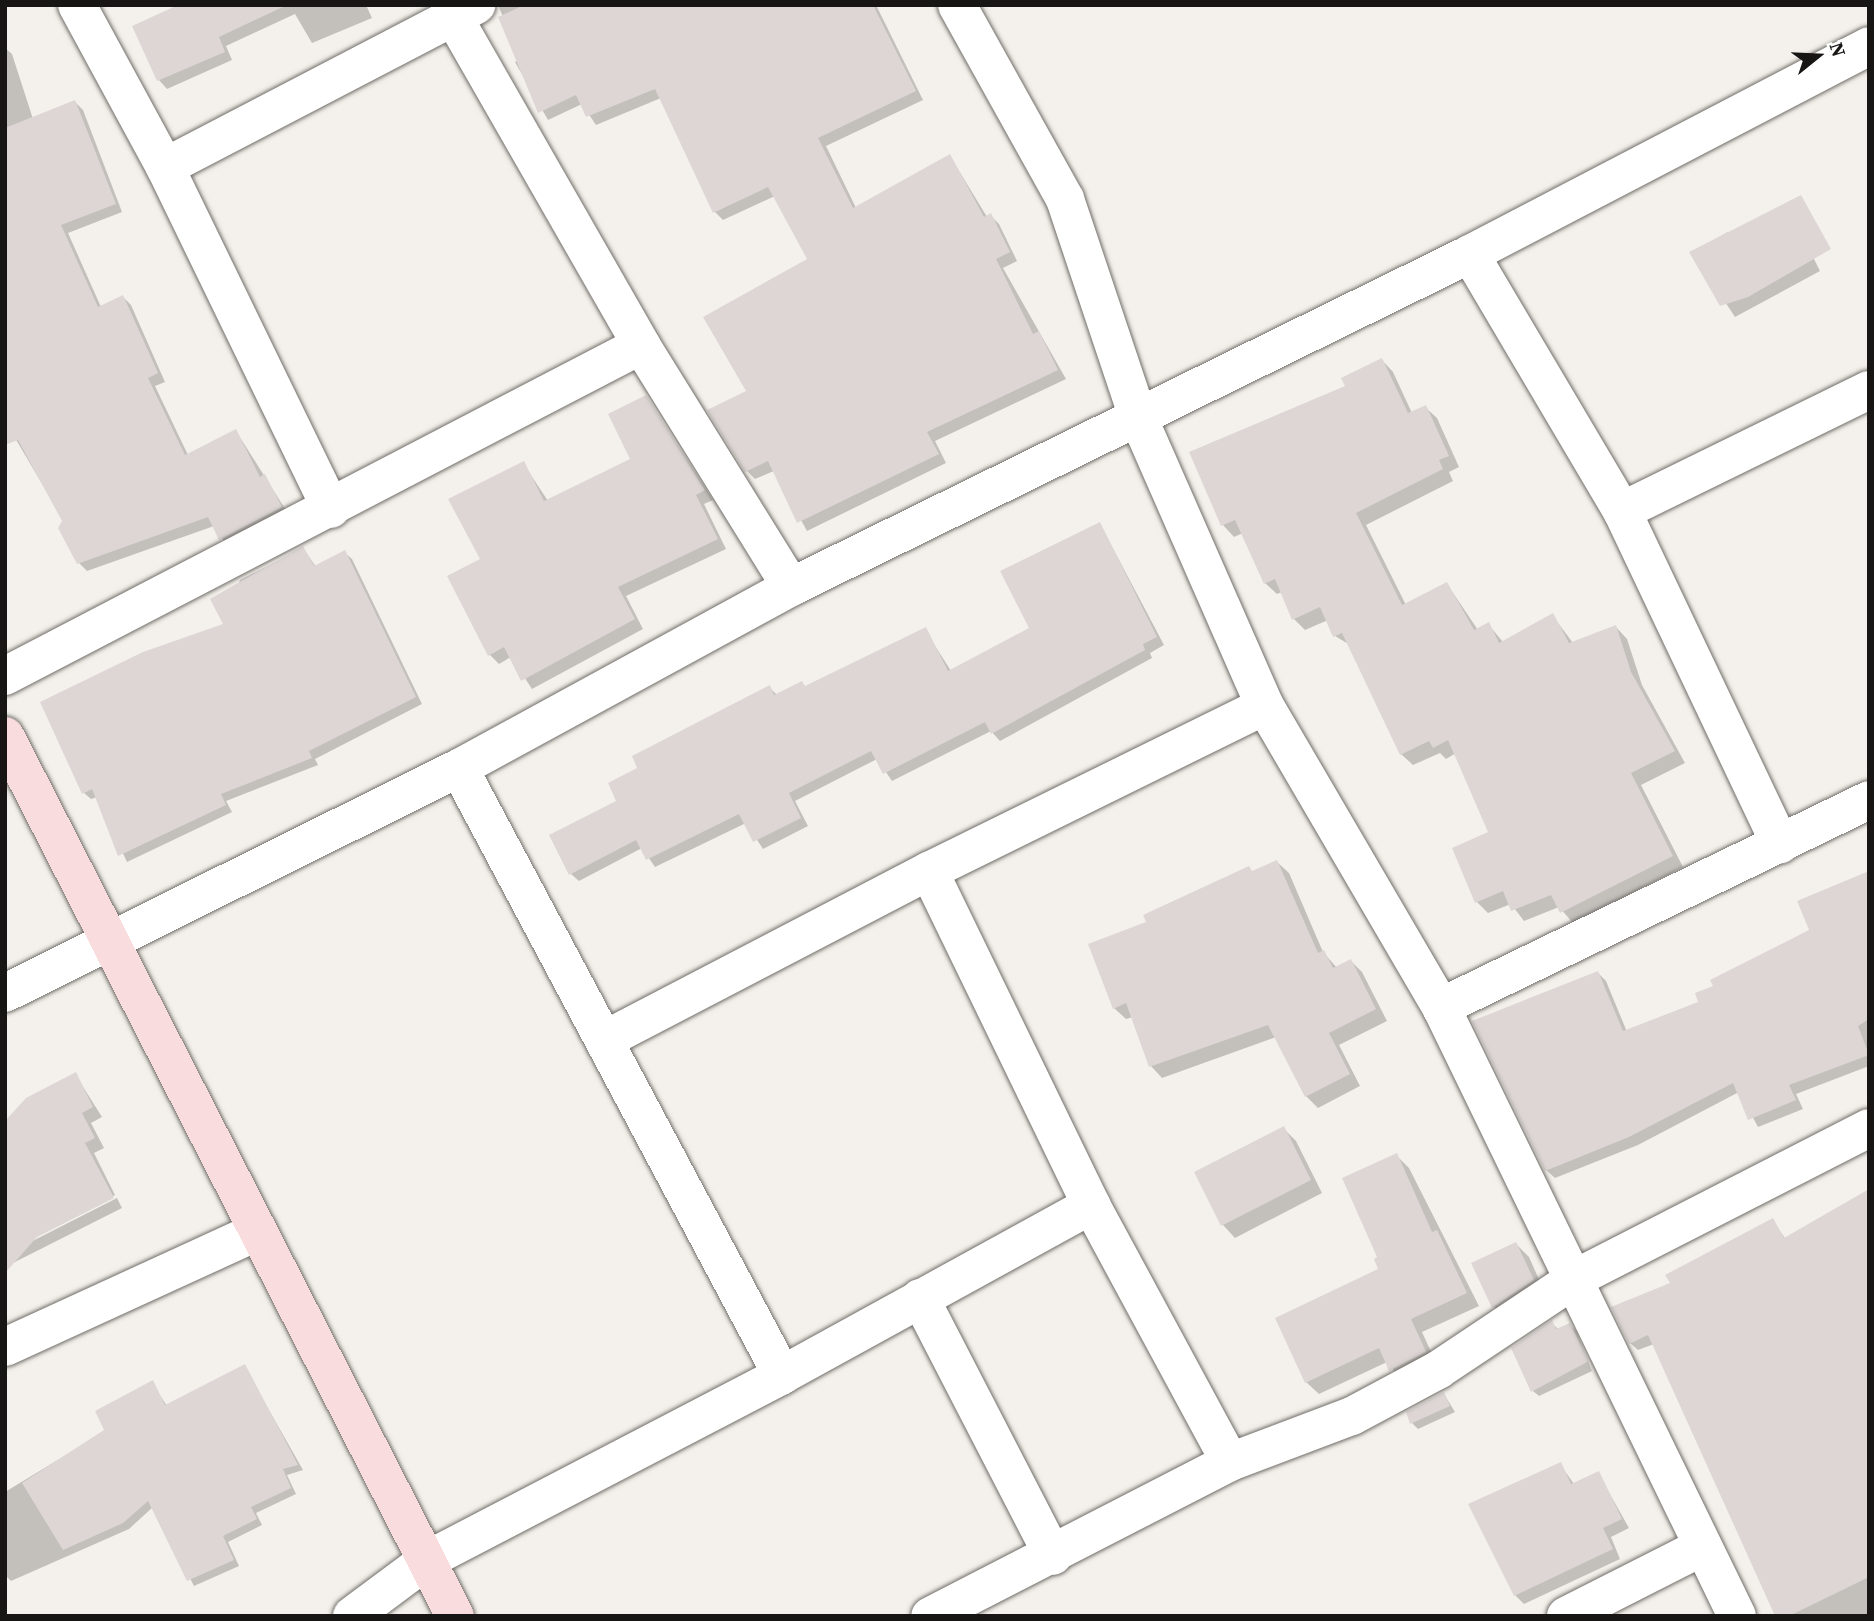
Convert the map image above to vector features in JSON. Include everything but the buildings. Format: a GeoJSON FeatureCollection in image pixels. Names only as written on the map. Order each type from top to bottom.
{"type":"FeatureCollection","features":[{"type":"Feature","properties":{"kind":"street"},"geometry":{"type":"LineString","coordinates":[[76,5],[165,167],[331,509]]}},
{"type":"Feature","properties":{"kind":"street"},"geometry":{"type":"LineString","coordinates":[[957,5],[1065,199],[1138,417],[1265,706],[1441,1007],[1576,1278],[1737,1616]]}},
{"type":"Feature","properties":{"kind":"street"},"geometry":{"type":"LineString","coordinates":[[165,167],[465,11],[641,345],[791,587]]}},
{"type":"Feature","properties":{"kind":"street"},"geometry":{"type":"LineString","coordinates":[[5,993],[459,768],[791,587],[1469,254],[1869,46]]}},
{"type":"Feature","properties":{"kind":"street"},"geometry":{"type":"LineString","coordinates":[[1469,254],[1622,511],[1780,844]]}},
{"type":"Feature","properties":{"kind":"street"},"geometry":{"type":"LineString","coordinates":[[5,676],[331,509],[641,345]]}},
{"type":"Feature","properties":{"kind":"street"},"geometry":{"type":"LineString","coordinates":[[1622,511],[1869,390]]}},
{"type":"Feature","properties":{"kind":"street"},"geometry":{"type":"LineString","coordinates":[[606,1039],[929,871],[1265,706]]}},
{"type":"Feature","properties":{"kind":"street"},"geometry":{"type":"LineString","coordinates":[[5,736],[455,1616]]}},
{"type":"Feature","properties":{"kind":"street"},"geometry":{"type":"LineString","coordinates":[[459,768],[606,1039],[782,1375]]}},
{"type":"Feature","properties":{"kind":"street"},"geometry":{"type":"LineString","coordinates":[[1441,1007],[1869,800]]}},
{"type":"Feature","properties":{"kind":"street"},"geometry":{"type":"LineString","coordinates":[[929,871],[1091,1205],[1230,1462]]}},
{"type":"Feature","properties":{"kind":"street"},"geometry":{"type":"LineString","coordinates":[[930,1616],[1054,1556],[1230,1462],[1352,1416],[1438,1370],[1576,1278],[1869,1128]]}},
{"type":"Feature","properties":{"kind":"street"},"geometry":{"type":"LineString","coordinates":[[352,1616],[427,1560],[782,1375],[1091,1205]]}},
{"type":"Feature","properties":{"kind":"street"},"geometry":{"type":"LineString","coordinates":[[5,1348],[258,1231]]}},
{"type":"Feature","properties":{"kind":"street"},"geometry":{"type":"LineString","coordinates":[[920,1298],[1054,1556]]}},
{"type":"Feature","properties":{"kind":"street"},"geometry":{"type":"LineString","coordinates":[[1566,1616],[1702,1547]]}}]}
